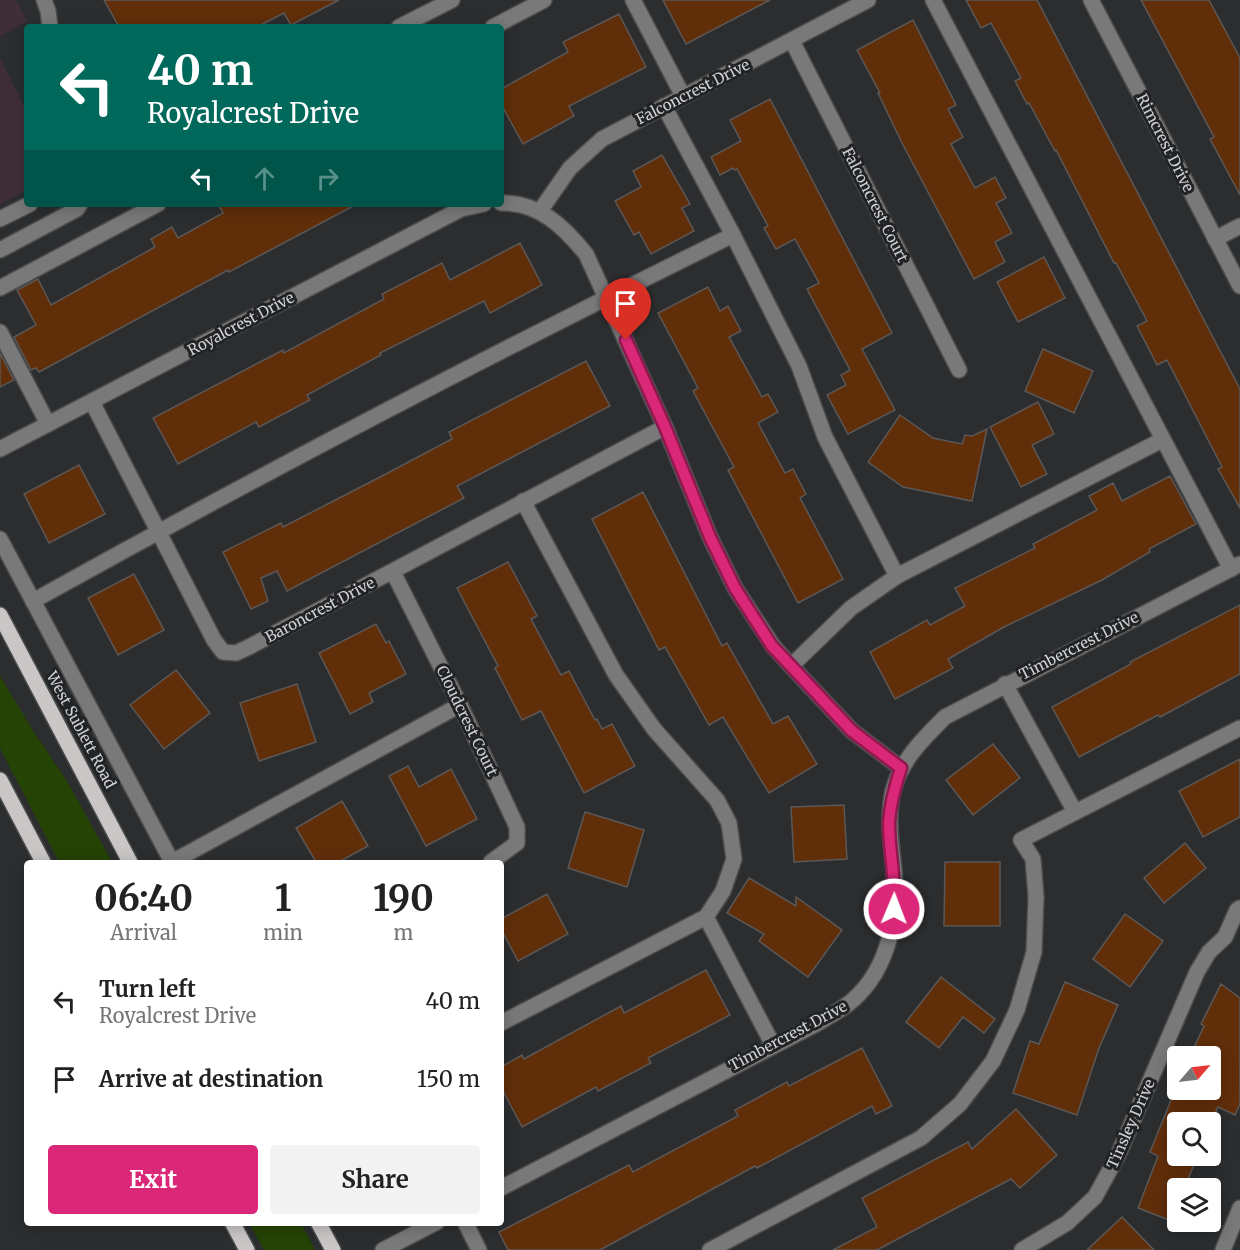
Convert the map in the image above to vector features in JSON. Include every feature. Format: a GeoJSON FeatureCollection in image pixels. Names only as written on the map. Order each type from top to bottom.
{"type":"FeatureCollection","features":[{"type":"Feature","properties":{"kind":"main road","name":"West Sublett Road"},"geometry":{"type":"LineString","coordinates":[[0,615],[129,860]]}},
{"type":"Feature","properties":{"kind":"main road"},"geometry":{"type":"LineString","coordinates":[[0,780],[42,860]]}},
{"type":"Feature","properties":{"kind":"main road"},"geometry":{"type":"LineString","coordinates":[[234,1226],[247,1250]]}},
{"type":"Feature","properties":{"kind":"main road"},"geometry":{"type":"LineString","coordinates":[[320,1226],[333,1250]]}},
{"type":"Feature","properties":{"kind":"street"},"geometry":{"type":"LineString","coordinates":[[44,0],[50,24]]}},
{"type":"Feature","properties":{"kind":"street"},"geometry":{"type":"LineString","coordinates":[[499,24],[544,0]]}},
{"type":"Feature","properties":{"kind":"street"},"geometry":{"type":"LineString","coordinates":[[633,0],[683,96]]}},
{"type":"Feature","properties":{"kind":"street","name":"Falconcrest Drive"},"geometry":{"type":"LineString","coordinates":[[540,211],[570,168],[602,139],[868,0]]}},
{"type":"Feature","properties":{"kind":"street"},"geometry":{"type":"LineString","coordinates":[[933,0],[1162,440],[1235,566]]}},
{"type":"Feature","properties":{"kind":"street","name":"Rimcrest Drive"},"geometry":{"type":"LineString","coordinates":[[1091,0],[1240,286]]}},
{"type":"Feature","properties":{"kind":"street"},"geometry":{"type":"LineString","coordinates":[[404,24],[442,2]]}},
{"type":"Feature","properties":{"kind":"street","name":"Falconcrest Court"},"geometry":{"type":"LineString","coordinates":[[792,41],[959,370]]}},
{"type":"Feature","properties":{"kind":"street"},"geometry":{"type":"LineString","coordinates":[[664,106],[733,234],[799,366],[825,438],[897,576]]}},
{"type":"Feature","properties":{"kind":"street"},"geometry":{"type":"LineString","coordinates":[[504,203],[515,202],[540,211],[568,231],[586,254],[665,427],[710,537],[735,588],[772,646],[852,731],[901,768]]}},
{"type":"Feature","properties":{"kind":"street"},"geometry":{"type":"LineString","coordinates":[[0,219],[24,207]]}},
{"type":"Feature","properties":{"kind":"street"},"geometry":{"type":"LineString","coordinates":[[0,250],[78,207]]}},
{"type":"Feature","properties":{"kind":"street"},"geometry":{"type":"LineString","coordinates":[[0,288],[152,207]]}},
{"type":"Feature","properties":{"kind":"street","name":"Royalcrest Drive"},"geometry":{"type":"LineString","coordinates":[[0,449],[462,209],[471,207]]}},
{"type":"Feature","properties":{"kind":"street"},"geometry":{"type":"LineString","coordinates":[[1215,239],[1240,226]]}},
{"type":"Feature","properties":{"kind":"street"},"geometry":{"type":"LineString","coordinates":[[33,601],[158,531],[606,297],[733,234]]}},
{"type":"Feature","properties":{"kind":"street"},"geometry":{"type":"LineString","coordinates":[[0,332],[48,424]]}},
{"type":"Feature","properties":{"kind":"street","name":"Baroncrest Drive"},"geometry":{"type":"LineString","coordinates":[[92,402],[214,640],[223,652],[236,652],[249,647],[665,427]]}},
{"type":"Feature","properties":{"kind":"street"},"geometry":{"type":"LineString","coordinates":[[791,666],[851,608],[897,576],[1162,440]]}},
{"type":"Feature","properties":{"kind":"street"},"geometry":{"type":"LineString","coordinates":[[504,1021],[706,917],[723,891],[734,859],[729,823],[717,800],[654,729],[616,675],[523,501]]}},
{"type":"Feature","properties":{"kind":"street"},"geometry":{"type":"LineString","coordinates":[[0,539],[171,860]]}},
{"type":"Feature","properties":{"kind":"street","name":"Timbercrest Drive"},"geometry":{"type":"LineString","coordinates":[[504,1186],[818,1023],[852,1002],[874,978],[892,929],[896,889],[889,824],[893,792],[901,768],[918,743],[945,717],[1235,566]]}},
{"type":"Feature","properties":{"kind":"street","name":"Cloudcrest Court"},"geometry":{"type":"LineString","coordinates":[[393,572],[460,705],[517,827],[517,843],[494,860]]}},
{"type":"Feature","properties":{"kind":"street"},"geometry":{"type":"LineString","coordinates":[[1005,684],[1075,812]]}},
{"type":"Feature","properties":{"kind":"street"},"geometry":{"type":"LineString","coordinates":[[176,860],[460,705]]}},
{"type":"Feature","properties":{"kind":"street"},"geometry":{"type":"LineString","coordinates":[[710,1250],[921,1138],[960,1104],[993,1061],[1017,1010],[1034,952],[1036,897],[1032,859],[1021,840],[1240,728]]}},
{"type":"Feature","properties":{"kind":"street","name":"Tinsley Drive"},"geometry":{"type":"LineString","coordinates":[[1022,1250],[1067,1223],[1095,1197],[1118,1155],[1197,972],[1209,952],[1225,937],[1240,908]]}},
{"type":"Feature","properties":{"kind":"street"},"geometry":{"type":"LineString","coordinates":[[706,917],[773,1045]]}},
{"type":"Feature","properties":{"kind":"street"},"geometry":{"type":"LineString","coordinates":[[1223,1250],[1240,1208]]}},
{"type":"Feature","properties":{"kind":"street"},"geometry":{"type":"LineString","coordinates":[[383,1250],[429,1226]]}},
{"type":"Feature","properties":{"kind":"street"},"geometry":{"type":"LineString","coordinates":[[467,1226],[479,1250]]}},
{"type":"Feature","properties":{"kind":"shaded area"},"geometry":{"type":"Polygon","coordinates":[[[0,0],[16,0],[27,21],[0,36],[0,0]]]}},
{"type":"Feature","properties":{"kind":"shaded area"},"geometry":{"type":"Polygon","coordinates":[[[0,58],[24,106],[24,192],[0,204],[0,58]]]}},
{"type":"Feature","properties":{"kind":"green space"},"geometry":{"type":"Polygon","coordinates":[[[0,676],[67,781],[111,860],[58,860],[0,748],[0,676]]]}},
{"type":"Feature","properties":{"kind":"green space"},"geometry":{"type":"Polygon","coordinates":[[[251,1226],[303,1226],[315,1250],[264,1250],[251,1226]]]}},
{"type":"Feature","properties":{"kind":"building"},"geometry":{"type":"Polygon","coordinates":[[[104,0],[339,0],[293,24],[290,24],[284,13],[263,24],[117,24],[104,0]]]}},
{"type":"Feature","properties":{"kind":"building"},"geometry":{"type":"Polygon","coordinates":[[[663,0],[770,0],[686,44],[663,0]]]}},
{"type":"Feature","properties":{"kind":"building"},"geometry":{"type":"Polygon","coordinates":[[[966,0],[1037,0],[1240,389],[1240,508],[1218,469],[1222,467],[1167,360],[1157,365],[1137,326],[1147,321],[1114,263],[1056,150],[1015,81],[1021,78],[991,23],[981,28],[966,0]]]}},
{"type":"Feature","properties":{"kind":"building"},"geometry":{"type":"Polygon","coordinates":[[[1141,0],[1209,0],[1240,58],[1240,195],[1210,139],[1214,137],[1141,0]]]}},
{"type":"Feature","properties":{"kind":"building"},"geometry":{"type":"Polygon","coordinates":[[[619,14],[646,67],[569,106],[574,116],[523,144],[504,109],[504,87],[568,52],[563,42],[619,14]]]}},
{"type":"Feature","properties":{"kind":"building"},"geometry":{"type":"Polygon","coordinates":[[[913,20],[956,105],[948,109],[963,137],[951,144],[975,188],[995,177],[1006,198],[996,203],[1012,233],[995,242],[1005,262],[974,279],[902,143],[878,93],[880,93],[857,50],[913,20]]]}},
{"type":"Feature","properties":{"kind":"building"},"geometry":{"type":"Polygon","coordinates":[[[770,99],[892,333],[862,349],[895,410],[848,434],[827,395],[846,385],[841,375],[850,370],[807,289],[819,283],[795,239],[776,249],[764,228],[768,226],[737,169],[733,168],[720,175],[711,157],[741,141],[730,120],[770,99]]]}},
{"type":"Feature","properties":{"kind":"building"},"geometry":{"type":"Polygon","coordinates":[[[662,155],[690,204],[682,208],[694,231],[651,254],[639,232],[634,235],[615,201],[641,187],[633,171],[662,155]]]}},
{"type":"Feature","properties":{"kind":"building"},"geometry":{"type":"Polygon","coordinates":[[[220,207],[351,207],[229,272],[228,270],[39,372],[36,368],[31,370],[14,337],[36,325],[17,290],[38,279],[51,305],[155,247],[151,239],[172,227],[178,238],[223,213],[220,207]]]}},
{"type":"Feature","properties":{"kind":"building"},"geometry":{"type":"Polygon","coordinates":[[[520,243],[542,285],[490,313],[484,301],[380,353],[381,355],[307,395],[310,400],[259,427],[256,422],[178,464],[153,418],[283,350],[284,353],[384,299],[382,294],[442,263],[450,280],[520,243]]]}},
{"type":"Feature","properties":{"kind":"building"},"geometry":{"type":"Polygon","coordinates":[[[1044,257],[1065,298],[1018,322],[997,282],[1044,257]]]}},
{"type":"Feature","properties":{"kind":"building"},"geometry":{"type":"Polygon","coordinates":[[[708,287],[720,311],[728,306],[741,331],[729,337],[762,397],[768,394],[778,412],[758,423],[785,473],[793,469],[806,494],[800,498],[843,579],[798,603],[728,470],[734,467],[693,391],[698,388],[658,313],[708,287]]]}},
{"type":"Feature","properties":{"kind":"building"},"geometry":{"type":"Polygon","coordinates":[[[1043,349],[1093,371],[1074,413],[1025,391],[1043,349]]]}},
{"type":"Feature","properties":{"kind":"building"},"geometry":{"type":"Polygon","coordinates":[[[0,353],[14,380],[0,387],[0,353]]]}},
{"type":"Feature","properties":{"kind":"building"},"geometry":{"type":"Polygon","coordinates":[[[586,361],[610,406],[457,486],[464,498],[287,591],[277,571],[261,578],[268,601],[251,609],[223,552],[281,523],[283,527],[382,476],[452,439],[449,432],[586,361]]]}},
{"type":"Feature","properties":{"kind":"building"},"geometry":{"type":"Polygon","coordinates":[[[1038,402],[1054,434],[1032,445],[1047,474],[1021,487],[990,427],[1038,402]]]}},
{"type":"Feature","properties":{"kind":"building"},"geometry":{"type":"Polygon","coordinates":[[[900,415],[933,438],[962,444],[965,435],[972,436],[987,429],[972,501],[903,487],[868,462],[900,415]]]}},
{"type":"Feature","properties":{"kind":"building"},"geometry":{"type":"Polygon","coordinates":[[[79,465],[105,514],[49,543],[24,494],[79,465]]]}},
{"type":"Feature","properties":{"kind":"building"},"geometry":{"type":"Polygon","coordinates":[[[1170,476],[1196,524],[1149,549],[1150,552],[1102,580],[1004,627],[948,659],[953,668],[895,699],[870,652],[927,620],[930,625],[965,606],[955,588],[1035,548],[1033,544],[1097,510],[1089,496],[1113,483],[1122,501],[1170,476]]]}},
{"type":"Feature","properties":{"kind":"building"},"geometry":{"type":"Polygon","coordinates":[[[643,492],[722,646],[727,643],[773,724],[788,716],[817,764],[769,793],[723,717],[709,725],[665,647],[659,650],[592,519],[643,492]]]}},
{"type":"Feature","properties":{"kind":"building"},"geometry":{"type":"Polygon","coordinates":[[[508,562],[537,616],[531,619],[561,675],[569,671],[595,720],[597,719],[602,729],[612,724],[635,766],[584,793],[541,711],[522,720],[495,668],[498,666],[457,588],[508,562]]]}},
{"type":"Feature","properties":{"kind":"building"},"geometry":{"type":"Polygon","coordinates":[[[134,574],[164,630],[118,655],[88,598],[134,574]]]}},
{"type":"Feature","properties":{"kind":"building"},"geometry":{"type":"Polygon","coordinates":[[[1240,605],[1240,674],[1079,757],[1052,707],[1131,664],[1130,662],[1240,605]]]}},
{"type":"Feature","properties":{"kind":"building"},"geometry":{"type":"Polygon","coordinates":[[[376,624],[386,643],[389,641],[406,674],[369,693],[373,702],[350,714],[319,653],[376,624]]]}},
{"type":"Feature","properties":{"kind":"building"},"geometry":{"type":"Polygon","coordinates":[[[176,670],[210,713],[164,749],[130,705],[176,670]]]}},
{"type":"Feature","properties":{"kind":"building"},"geometry":{"type":"Polygon","coordinates":[[[297,684],[316,742],[259,761],[240,703],[297,684]]]}},
{"type":"Feature","properties":{"kind":"building"},"geometry":{"type":"Polygon","coordinates":[[[993,744],[1020,778],[973,815],[946,780],[993,744]]]}},
{"type":"Feature","properties":{"kind":"building"},"geometry":{"type":"Polygon","coordinates":[[[1240,759],[1240,817],[1203,837],[1179,791],[1240,759]]]}},
{"type":"Feature","properties":{"kind":"building"},"geometry":{"type":"Polygon","coordinates":[[[408,766],[419,787],[451,769],[477,819],[426,846],[389,776],[408,766]]]}},
{"type":"Feature","properties":{"kind":"building"},"geometry":{"type":"Polygon","coordinates":[[[342,801],[368,846],[343,860],[315,860],[296,828],[342,801]]]}},
{"type":"Feature","properties":{"kind":"building"},"geometry":{"type":"Polygon","coordinates":[[[844,805],[847,859],[794,862],[791,807],[844,805]]]}},
{"type":"Feature","properties":{"kind":"building"},"geometry":{"type":"Polygon","coordinates":[[[585,812],[644,830],[627,887],[568,868],[585,812]]]}},
{"type":"Feature","properties":{"kind":"building"},"geometry":{"type":"Polygon","coordinates":[[[1185,843],[1206,868],[1164,903],[1144,878],[1185,843]]]}},
{"type":"Feature","properties":{"kind":"building"},"geometry":{"type":"Polygon","coordinates":[[[945,862],[1000,862],[1000,926],[944,926],[945,862]]]}},
{"type":"Feature","properties":{"kind":"building"},"geometry":{"type":"Polygon","coordinates":[[[749,878],[796,906],[796,897],[842,930],[808,977],[759,941],[764,934],[727,913],[749,878]]]}},
{"type":"Feature","properties":{"kind":"building"},"geometry":{"type":"Polygon","coordinates":[[[547,894],[568,934],[518,961],[504,935],[504,917],[547,894]]]}},
{"type":"Feature","properties":{"kind":"building"},"geometry":{"type":"Polygon","coordinates":[[[1125,914],[1163,941],[1130,987],[1093,959],[1125,914]]]}},
{"type":"Feature","properties":{"kind":"building"},"geometry":{"type":"Polygon","coordinates":[[[706,970],[730,1015],[648,1058],[651,1063],[598,1091],[596,1087],[522,1127],[504,1093],[504,1065],[522,1055],[524,1059],[621,1006],[624,1013],[706,970]]]}},
{"type":"Feature","properties":{"kind":"building"},"geometry":{"type":"Polygon","coordinates":[[[941,977],[995,1019],[984,1033],[963,1017],[939,1048],[906,1022],[941,977]]]}},
{"type":"Feature","properties":{"kind":"building"},"geometry":{"type":"Polygon","coordinates":[[[1065,982],[1118,1005],[1099,1048],[1077,1115],[1013,1093],[1030,1041],[1039,1044],[1065,982]]]}},
{"type":"Feature","properties":{"kind":"building"},"geometry":{"type":"Polygon","coordinates":[[[1221,984],[1240,998],[1240,1104],[1235,1115],[1218,1107],[1216,1112],[1167,1112],[1167,1166],[1193,1166],[1188,1178],[1167,1178],[1167,1219],[1138,1208],[1158,1156],[1150,1152],[1171,1100],[1221,1100],[1221,1046],[1195,1046],[1204,1026],[1201,1024],[1221,984]]]}},
{"type":"Feature","properties":{"kind":"building"},"geometry":{"type":"Polygon","coordinates":[[[862,1048],[892,1106],[876,1114],[872,1106],[600,1250],[508,1250],[499,1232],[629,1165],[633,1172],[738,1116],[735,1110],[787,1082],[789,1086],[862,1048]]]}},
{"type":"Feature","properties":{"kind":"building"},"geometry":{"type":"Polygon","coordinates":[[[1016,1109],[1057,1155],[1020,1188],[1011,1179],[877,1250],[833,1250],[877,1227],[862,1198],[968,1142],[972,1149],[1016,1109]]]}},
{"type":"Feature","properties":{"kind":"building"},"geometry":{"type":"Polygon","coordinates":[[[1122,1217],[1154,1250],[1087,1250],[1122,1217]]]}},
{"type":"Feature","properties":{"kind":"route"},"geometry":{"type":"LineString","coordinates":[[626,340],[710,537],[735,588],[772,646],[852,731],[901,768],[893,792],[889,824],[896,889],[894,909]]}}]}
